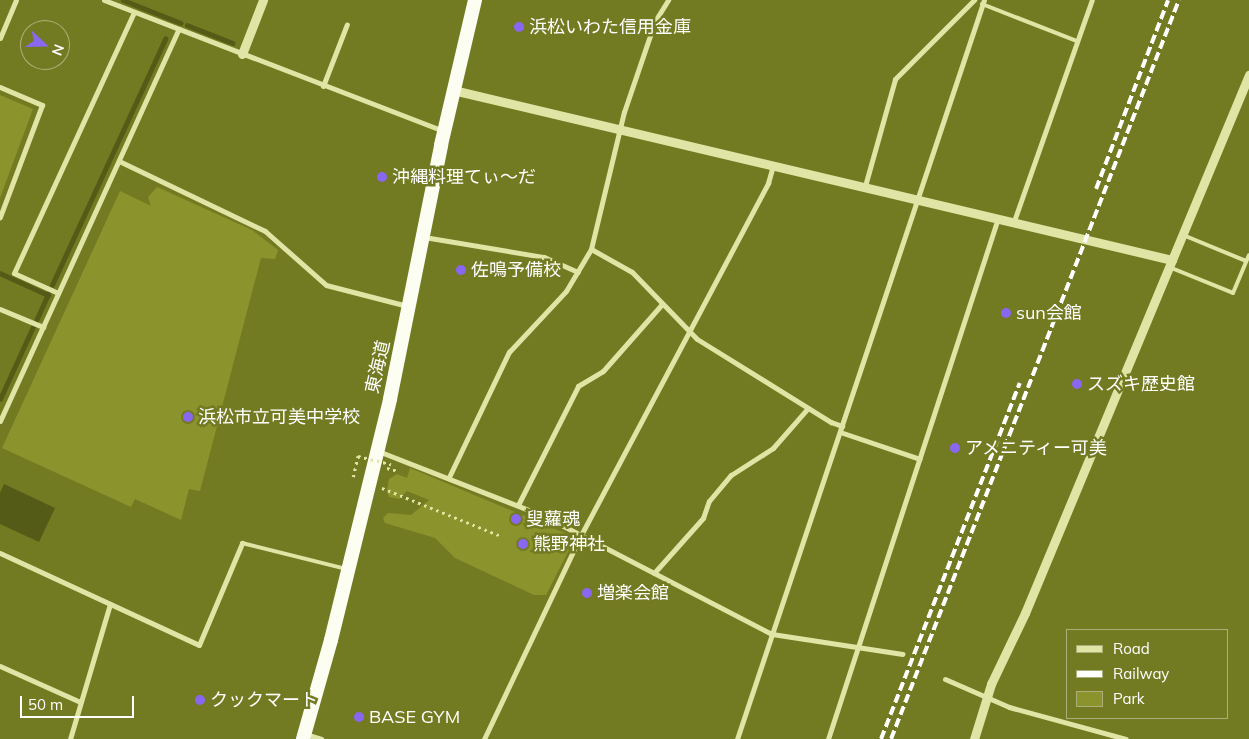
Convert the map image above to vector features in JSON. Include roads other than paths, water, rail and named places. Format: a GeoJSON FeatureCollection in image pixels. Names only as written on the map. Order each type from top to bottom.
{"type":"FeatureCollection","features":[{"type":"Feature","properties":{"kind":"highway","name":"東海道"},"geometry":{"type":"LineString","coordinates":[[304,736],[377,451],[410,307],[444,131],[475,0]]}},
{"type":"Feature","properties":{"kind":"street"},"geometry":{"type":"LineString","coordinates":[[0,38],[16,0]]}},
{"type":"Feature","properties":{"kind":"street"},"geometry":{"type":"LineString","coordinates":[[104,0],[323,86],[444,131]]}},
{"type":"Feature","properties":{"kind":"street"},"geometry":{"type":"LineString","coordinates":[[242,54],[263,0]]}},
{"type":"Feature","properties":{"kind":"street"},"geometry":{"type":"LineString","coordinates":[[449,477],[509,352],[560,298],[591,249],[620,129],[654,21],[668,0]]}},
{"type":"Feature","properties":{"kind":"street"},"geometry":{"type":"LineString","coordinates":[[737,739],[983,2],[975,0],[895,80],[865,186]]}},
{"type":"Feature","properties":{"kind":"street"},"geometry":{"type":"LineString","coordinates":[[1014,221],[1092,0]]}},
{"type":"Feature","properties":{"kind":"street"},"geometry":{"type":"LineString","coordinates":[[58,293],[14,273],[134,12]]}},
{"type":"Feature","properties":{"kind":"street"},"geometry":{"type":"LineString","coordinates":[[323,86],[347,24]]}},
{"type":"Feature","properties":{"kind":"street"},"geometry":{"type":"LineString","coordinates":[[0,421],[179,29]]}},
{"type":"Feature","properties":{"kind":"street"},"geometry":{"type":"LineString","coordinates":[[974,739],[986,697],[1023,619],[1249,75]]}},
{"type":"Feature","properties":{"kind":"street"},"geometry":{"type":"LineString","coordinates":[[0,87],[42,105],[0,217]]}},
{"type":"Feature","properties":{"kind":"street"},"geometry":{"type":"LineString","coordinates":[[453,90],[998,217],[1171,263]]}},
{"type":"Feature","properties":{"kind":"street"},"geometry":{"type":"LineString","coordinates":[[119,161],[265,231],[326,285],[410,307]]}},
{"type":"Feature","properties":{"kind":"street"},"geometry":{"type":"LineString","coordinates":[[484,739],[581,535],[768,183],[773,165]]}},
{"type":"Feature","properties":{"kind":"street"},"geometry":{"type":"LineString","coordinates":[[828,739],[998,217]]}},
{"type":"Feature","properties":{"kind":"street"},"geometry":{"type":"LineString","coordinates":[[423,237],[544,257],[578,272]]}},
{"type":"Feature","properties":{"kind":"street"},"geometry":{"type":"LineString","coordinates":[[591,249],[632,272],[688,333],[808,408],[842,426]]}},
{"type":"Feature","properties":{"kind":"street"},"geometry":{"type":"LineString","coordinates":[[518,505],[578,386],[604,370],[662,304]]}},
{"type":"Feature","properties":{"kind":"street"},"geometry":{"type":"LineString","coordinates":[[0,309],[43,328]]}},
{"type":"Feature","properties":{"kind":"street"},"geometry":{"type":"LineString","coordinates":[[654,573],[703,518],[709,501],[731,475],[773,448],[808,408]]}},
{"type":"Feature","properties":{"kind":"street"},"geometry":{"type":"LineString","coordinates":[[840,432],[920,459]]}},
{"type":"Feature","properties":{"kind":"street"},"geometry":{"type":"LineString","coordinates":[[377,451],[518,505],[581,535],[772,634],[902,654]]}},
{"type":"Feature","properties":{"kind":"street"},"geometry":{"type":"LineString","coordinates":[[0,553],[199,645],[242,543]]}},
{"type":"Feature","properties":{"kind":"street"},"geometry":{"type":"LineString","coordinates":[[70,739],[110,604]]}},
{"type":"Feature","properties":{"kind":"street"},"geometry":{"type":"LineString","coordinates":[[0,666],[80,702]]}},
{"type":"Feature","properties":{"kind":"street"},"geometry":{"type":"LineString","coordinates":[[945,679],[1009,707],[1126,739]]}},
{"type":"Feature","properties":{"kind":"street"},"geometry":{"type":"LineString","coordinates":[[304,736],[321,739]]}},
{"type":"Feature","properties":{"kind":"lane"},"geometry":{"type":"LineString","coordinates":[[983,2],[1077,41]]}},
{"type":"Feature","properties":{"kind":"lane"},"geometry":{"type":"LineString","coordinates":[[1183,235],[1246,261]]}},
{"type":"Feature","properties":{"kind":"lane"},"geometry":{"type":"LineString","coordinates":[[1171,263],[1233,293],[1249,255]]}},
{"type":"Feature","properties":{"kind":"lane"},"geometry":{"type":"LineString","coordinates":[[242,543],[348,569]]}},
{"type":"Feature","properties":{"kind":"waterway"},"geometry":{"type":"LineString","coordinates":[[123,0],[181,23]]}},
{"type":"Feature","properties":{"kind":"waterway"},"geometry":{"type":"LineString","coordinates":[[187,25],[233,43]]}},
{"type":"Feature","properties":{"kind":"waterway"},"geometry":{"type":"LineString","coordinates":[[52,285],[165,39]]}},
{"type":"Feature","properties":{"kind":"waterway"},"geometry":{"type":"LineString","coordinates":[[0,273],[48,295]]}},
{"type":"Feature","properties":{"kind":"waterway"},"geometry":{"type":"LineString","coordinates":[[36,321],[48,294]]}},
{"type":"Feature","properties":{"kind":"waterway"},"geometry":{"type":"LineString","coordinates":[[0,399],[33,327]]}},
{"type":"Feature","properties":{"kind":"railway"},"geometry":{"type":"LineString","coordinates":[[1096,189],[1168,0]]}},
{"type":"Feature","properties":{"kind":"railway"},"geometry":{"type":"LineString","coordinates":[[891,739],[1179,0]]}},
{"type":"Feature","properties":{"kind":"railway"},"geometry":{"type":"LineString","coordinates":[[881,739],[1020,383]]}},
{"type":"Feature","properties":{"kind":"place","name":"浜松いわた信用金庫"},"geometry":{"type":"Point","coordinates":[519,27]}},
{"type":"Feature","properties":{"kind":"place","name":"沖縄料理てぃ〜だ"},"geometry":{"type":"Point","coordinates":[382,177]}},
{"type":"Feature","properties":{"kind":"place","name":"佐鳴予備校"},"geometry":{"type":"Point","coordinates":[461,270]}},
{"type":"Feature","properties":{"kind":"place","name":"sun会館"},"geometry":{"type":"Point","coordinates":[1006,313]}},
{"type":"Feature","properties":{"kind":"place","name":"スズキ歴史館"},"geometry":{"type":"Point","coordinates":[1077,384]}},
{"type":"Feature","properties":{"kind":"place","name":"浜松市立可美中学校"},"geometry":{"type":"Point","coordinates":[188,417]}},
{"type":"Feature","properties":{"kind":"place","name":"アメニティー可美"},"geometry":{"type":"Point","coordinates":[955,448]}},
{"type":"Feature","properties":{"kind":"place","name":"叟蘿魂"},"geometry":{"type":"Point","coordinates":[516,519]}},
{"type":"Feature","properties":{"kind":"place","name":"熊野神社"},"geometry":{"type":"Point","coordinates":[523,544]}},
{"type":"Feature","properties":{"kind":"place","name":"増楽会館"},"geometry":{"type":"Point","coordinates":[587,593]}},
{"type":"Feature","properties":{"kind":"place","name":"クックマート"},"geometry":{"type":"Point","coordinates":[200,700]}},
{"type":"Feature","properties":{"kind":"place","name":"BASE GYM"},"geometry":{"type":"Point","coordinates":[359,717]}}]}
